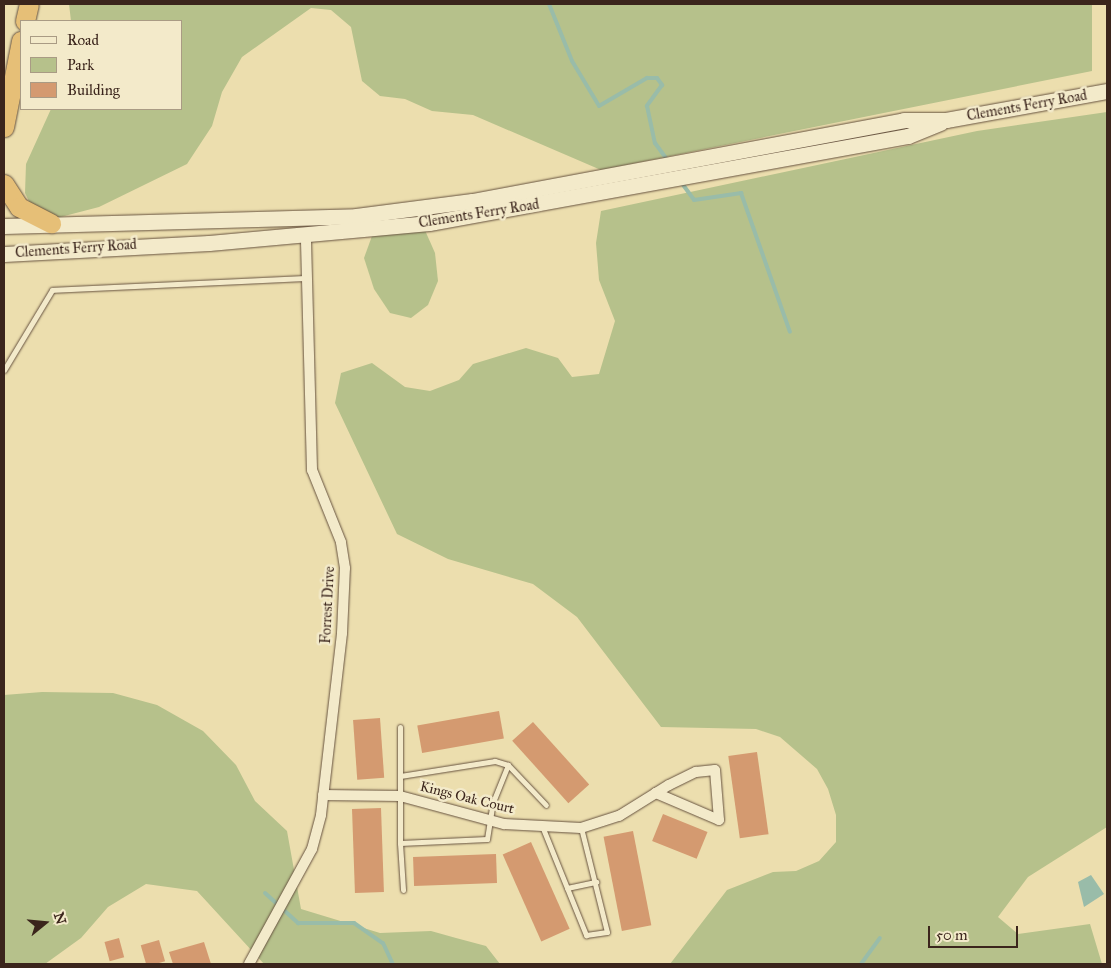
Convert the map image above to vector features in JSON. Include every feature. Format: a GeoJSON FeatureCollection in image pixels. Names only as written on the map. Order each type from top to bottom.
{"type":"FeatureCollection","features":[{"type":"Feature","properties":{"kind":"highway"},"geometry":{"type":"LineString","coordinates":[[4,127],[20,46]]}},
{"type":"Feature","properties":{"kind":"highway"},"geometry":{"type":"LineString","coordinates":[[4,184],[19,207],[51,223]]}},
{"type":"Feature","properties":{"kind":"main road","name":"Clements Ferry Road"},"geometry":{"type":"LineString","coordinates":[[4,226],[51,223],[356,216],[648,176],[908,136],[946,120],[1107,91]]}},
{"type":"Feature","properties":{"kind":"main road","name":"Clements Ferry Road"},"geometry":{"type":"LineString","coordinates":[[4,254],[306,234],[430,222],[648,176]]}},
{"type":"Feature","properties":{"kind":"street","name":"Forrest Drive"},"geometry":{"type":"LineString","coordinates":[[250,963],[309,860],[323,795],[345,568],[341,542],[312,470],[309,278],[306,234]]}},
{"type":"Feature","properties":{"kind":"street","name":"Kings Oak Court"},"geometry":{"type":"LineString","coordinates":[[323,795],[400,796],[490,820],[581,828],[619,816],[656,793],[696,772],[715,770],[719,820],[656,793]]}},
{"type":"Feature","properties":{"kind":"lane"},"geometry":{"type":"LineString","coordinates":[[4,370],[52,290],[309,278]]}},
{"type":"Feature","properties":{"kind":"lane"},"geometry":{"type":"LineString","coordinates":[[400,726],[400,842],[403,890]]}},
{"type":"Feature","properties":{"kind":"lane"},"geometry":{"type":"LineString","coordinates":[[400,776],[495,760],[508,765],[546,805]]}},
{"type":"Feature","properties":{"kind":"lane"},"geometry":{"type":"LineString","coordinates":[[400,842],[487,839],[490,820],[508,765]]}},
{"type":"Feature","properties":{"kind":"lane"},"geometry":{"type":"LineString","coordinates":[[542,826],[586,935],[607,932],[581,828]]}},
{"type":"Feature","properties":{"kind":"lane"},"geometry":{"type":"LineString","coordinates":[[567,888],[596,882]]}},
{"type":"Feature","properties":{"kind":"green space"},"geometry":{"type":"Polygon","coordinates":[[[69,4],[1092,4],[1092,71],[601,170],[473,115],[432,111],[405,99],[380,96],[362,81],[351,27],[331,10],[311,8],[242,57],[222,92],[212,126],[187,164],[99,207],[49,220],[37,218],[25,193],[26,164],[51,110],[182,110],[182,20],[71,20],[69,4]]]}},
{"type":"Feature","properties":{"kind":"green space"},"geometry":{"type":"Polygon","coordinates":[[[1107,112],[1107,827],[1028,877],[998,917],[1018,934],[1090,924],[1102,964],[670,964],[727,890],[773,872],[796,871],[819,861],[836,842],[836,815],[828,789],[817,769],[780,737],[756,729],[661,727],[577,617],[533,584],[448,559],[397,534],[335,403],[341,373],[372,363],[405,387],[430,391],[459,380],[473,364],[526,348],[558,358],[572,377],[599,374],[615,321],[599,280],[596,243],[601,211],[977,131],[1107,112]]]}},
{"type":"Feature","properties":{"kind":"green space"},"geometry":{"type":"Polygon","coordinates":[[[424,228],[435,253],[438,281],[428,305],[411,318],[390,313],[374,289],[364,258],[372,236],[424,228]]]}},
{"type":"Feature","properties":{"kind":"green space"},"geometry":{"type":"Polygon","coordinates":[[[42,692],[113,693],[157,705],[203,731],[236,765],[255,801],[287,831],[301,909],[380,933],[431,931],[486,946],[500,964],[264,964],[197,891],[146,884],[108,907],[81,938],[45,964],[4,964],[4,695],[42,692]]]}},
{"type":"Feature","properties":{"kind":"shaded area"},"geometry":{"type":"Polygon","coordinates":[[[1091,875],[1104,894],[1084,907],[1078,882],[1091,875]]]}},
{"type":"Feature","properties":{"kind":"building"},"geometry":{"type":"Polygon","coordinates":[[[499,711],[504,739],[422,753],[417,725],[499,711]]]}},
{"type":"Feature","properties":{"kind":"building"},"geometry":{"type":"Polygon","coordinates":[[[380,718],[384,778],[357,780],[353,720],[380,718]]]}},
{"type":"Feature","properties":{"kind":"building"},"geometry":{"type":"Polygon","coordinates":[[[533,722],[589,784],[568,803],[512,741],[533,722]]]}},
{"type":"Feature","properties":{"kind":"building"},"geometry":{"type":"Polygon","coordinates":[[[757,752],[769,834],[740,838],[728,756],[757,752]]]}},
{"type":"Feature","properties":{"kind":"building"},"geometry":{"type":"Polygon","coordinates":[[[381,808],[384,892],[355,893],[352,809],[381,808]]]}},
{"type":"Feature","properties":{"kind":"building"},"geometry":{"type":"Polygon","coordinates":[[[663,814],[708,832],[697,859],[652,841],[663,814]]]}},
{"type":"Feature","properties":{"kind":"building"},"geometry":{"type":"Polygon","coordinates":[[[633,831],[651,925],[622,931],[604,837],[633,831]]]}},
{"type":"Feature","properties":{"kind":"building"},"geometry":{"type":"Polygon","coordinates":[[[531,842],[570,929],[541,941],[503,855],[531,842]]]}},
{"type":"Feature","properties":{"kind":"building"},"geometry":{"type":"Polygon","coordinates":[[[496,854],[497,883],[414,886],[413,857],[496,854]]]}},
{"type":"Feature","properties":{"kind":"building"},"geometry":{"type":"Polygon","coordinates":[[[119,938],[124,957],[110,961],[105,942],[119,938]]]}},
{"type":"Feature","properties":{"kind":"building"},"geometry":{"type":"Polygon","coordinates":[[[159,940],[165,961],[146,964],[141,945],[159,940]]]}},
{"type":"Feature","properties":{"kind":"building"},"geometry":{"type":"Polygon","coordinates":[[[204,942],[211,964],[173,964],[169,952],[204,942]]]}},
{"type":"Feature","properties":{"kind":"waterway"},"geometry":{"type":"LineString","coordinates":[[549,4],[572,61],[599,106],[647,78],[657,78],[662,85],[647,106],[655,143],[668,161]]}},
{"type":"Feature","properties":{"kind":"waterway"},"geometry":{"type":"LineString","coordinates":[[681,182],[694,200],[741,193],[790,332]]}},
{"type":"Feature","properties":{"kind":"waterway"},"geometry":{"type":"LineString","coordinates":[[265,893],[298,923],[354,923],[383,943],[393,964]]}},
{"type":"Feature","properties":{"kind":"waterway"},"geometry":{"type":"LineString","coordinates":[[861,964],[880,938]]}}]}
